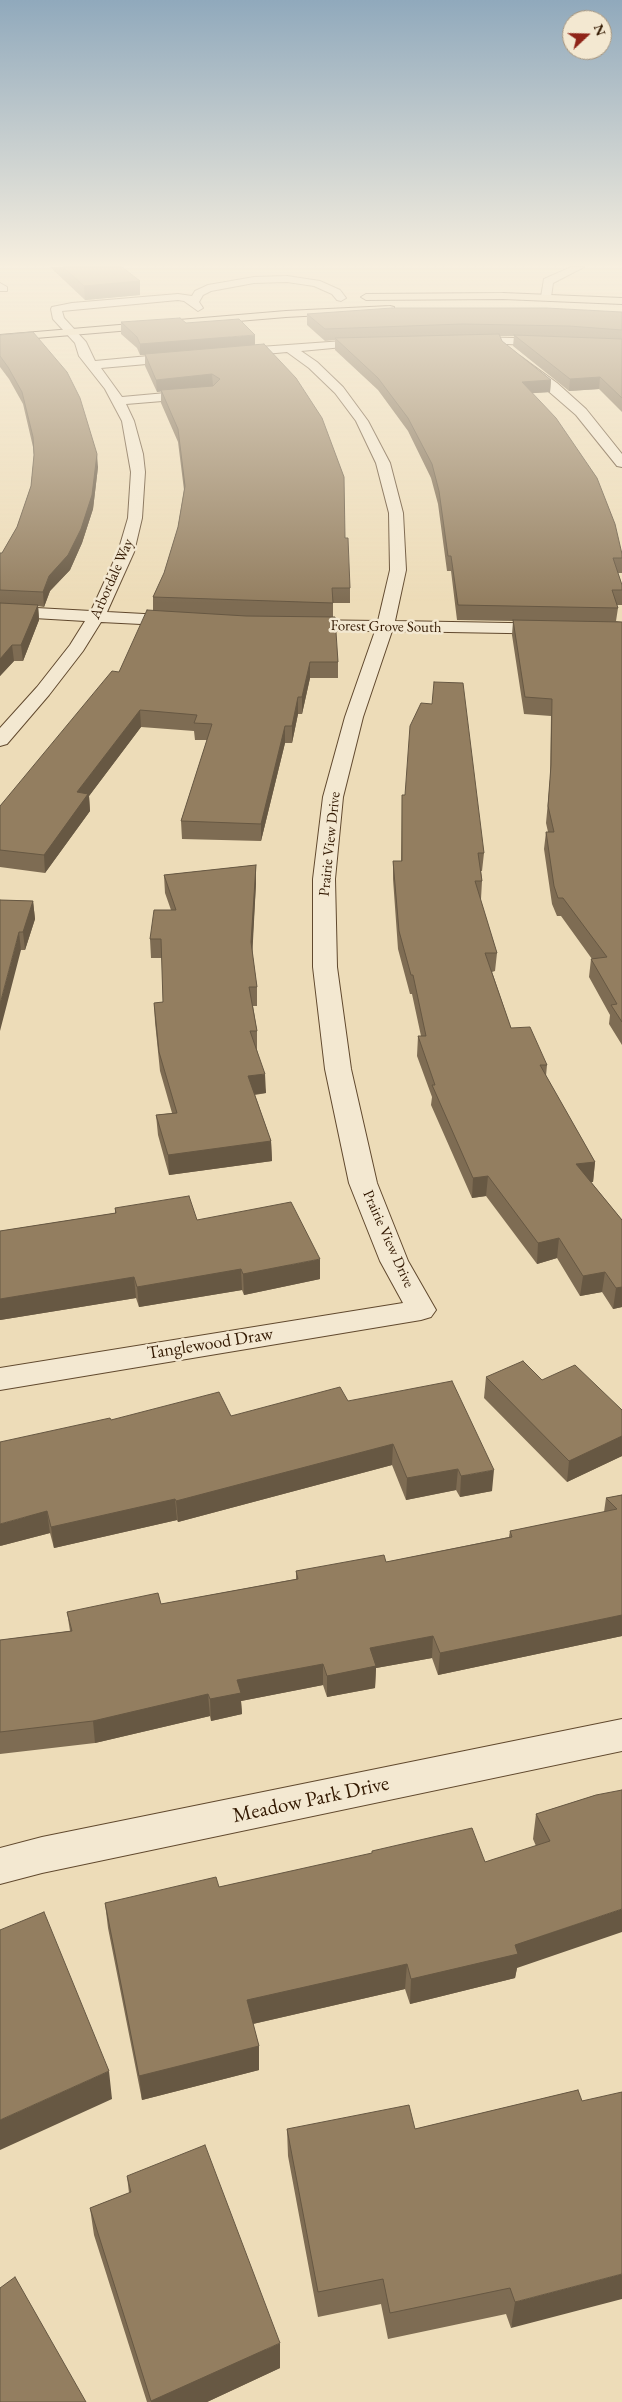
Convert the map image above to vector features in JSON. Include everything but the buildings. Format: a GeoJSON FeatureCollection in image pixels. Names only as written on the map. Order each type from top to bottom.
{"type":"FeatureCollection","features":[{"type":"Feature","properties":{"kind":"street","name":"Arbordale Way"},"geometry":{"type":"LineString","coordinates":[[0,740],[43,691],[96,617],[126,552],[135,518],[138,488],[136,454],[128,421],[119,401],[103,379]]}},
{"type":"Feature","properties":{"kind":"street","name":"Prairie View Drive"},"geometry":{"type":"LineString","coordinates":[[328,379],[339,390],[362,421],[383,463],[396,513],[398,570],[385,628],[354,716],[333,797],[324,879],[325,966],[338,1069],[363,1182],[394,1261],[421,1310]]}},
{"type":"Feature","properties":{"kind":"street"},"geometry":{"type":"LineString","coordinates":[[544,379],[581,412],[622,464]]}},
{"type":"Feature","properties":{"kind":"street"},"geometry":{"type":"LineString","coordinates":[[119,401],[213,392]]}},
{"type":"Feature","properties":{"kind":"street"},"geometry":{"type":"LineString","coordinates":[[0,611],[196,622]]}},
{"type":"Feature","properties":{"kind":"street","name":"Forest Grove South"},"geometry":{"type":"LineString","coordinates":[[285,625],[385,628],[622,630]]}},
{"type":"Feature","properties":{"kind":"street","name":"Tanglewood Draw"},"geometry":{"type":"LineString","coordinates":[[0,1379],[421,1310]]}},
{"type":"Feature","properties":{"kind":"street","name":"Meadow Park Drive"},"geometry":{"type":"LineString","coordinates":[[0,1866],[42,1855],[622,1735]]}}]}
